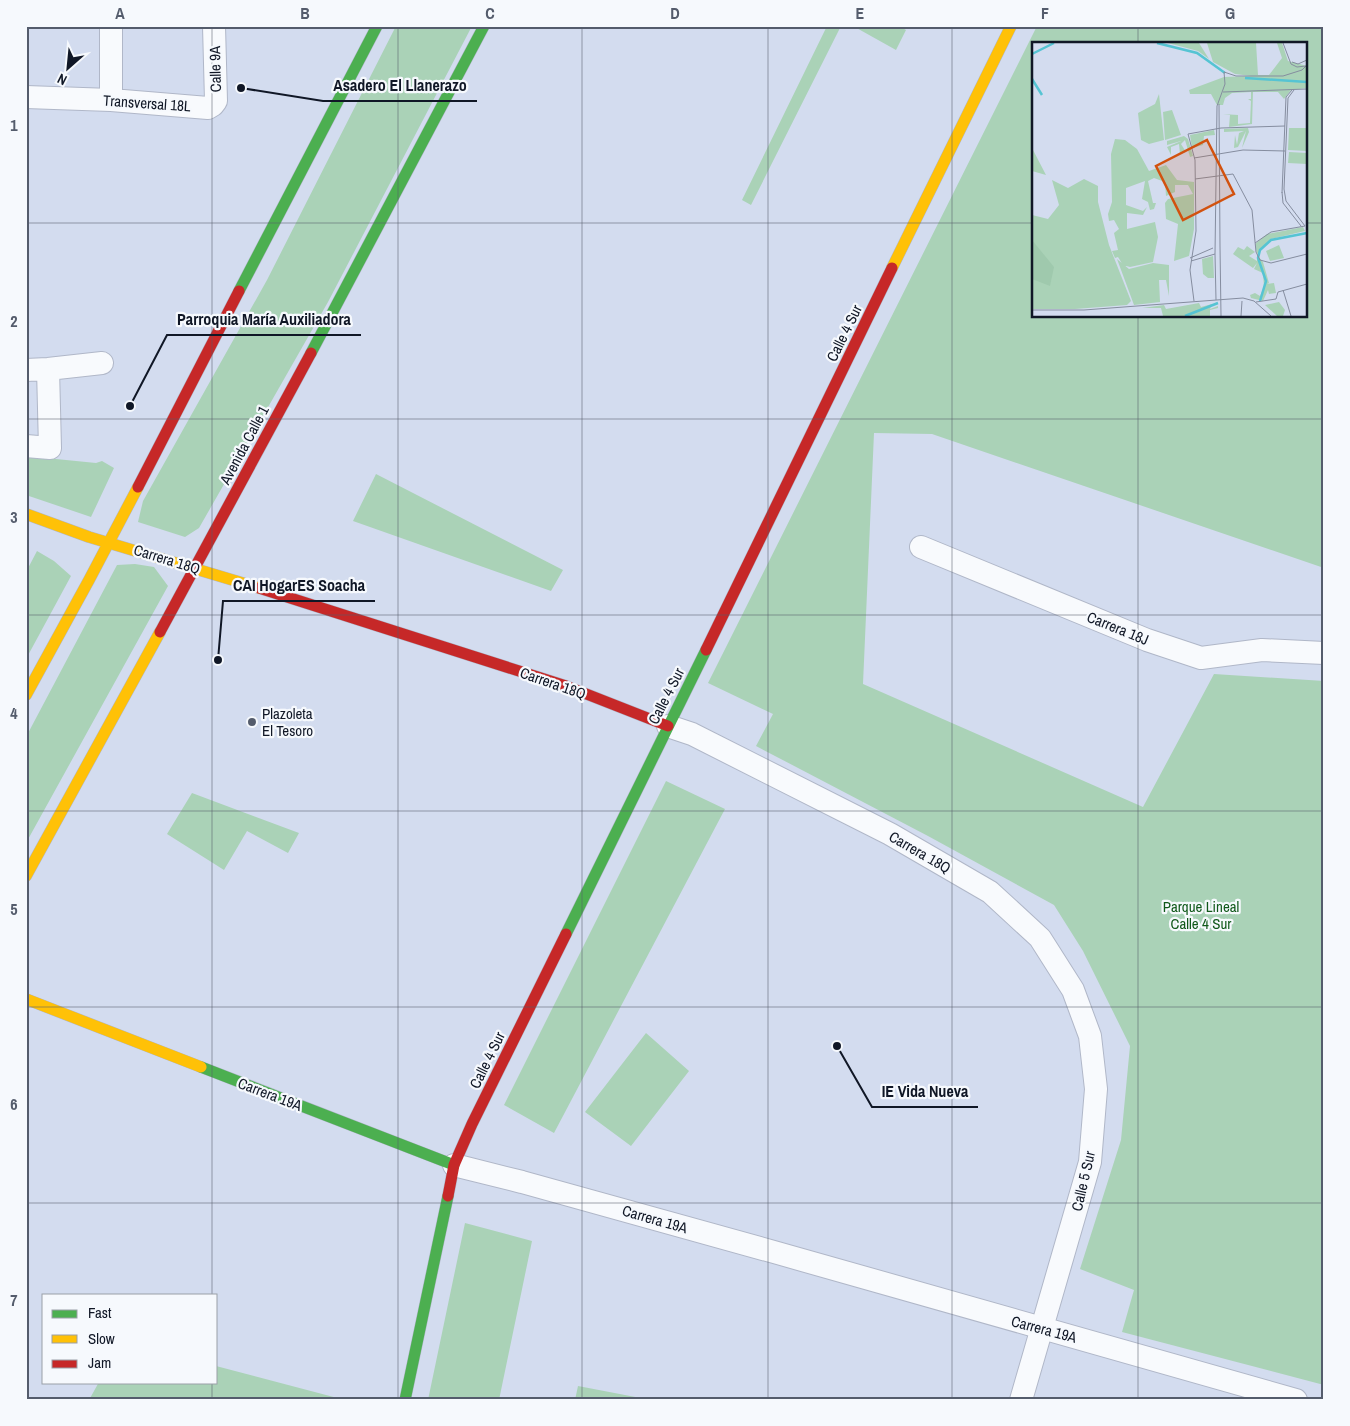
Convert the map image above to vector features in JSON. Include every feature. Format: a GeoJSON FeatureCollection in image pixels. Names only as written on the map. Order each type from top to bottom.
{"type":"FeatureCollection","features":[{"type":"Feature","properties":{"kind":"main road"},"geometry":{"type":"LineString","coordinates":[[26,695],[109,542],[377,26]]}},
{"type":"Feature","properties":{"kind":"main road","name":"Avenida Calle 1"},"geometry":{"type":"LineString","coordinates":[[26,876],[195,568],[484,26]]}},
{"type":"Feature","properties":{"kind":"main road","name":"Calle 4 Sur"},"geometry":{"type":"LineString","coordinates":[[405,1400],[454,1165],[472,1124],[1011,26]]}},
{"type":"Feature","properties":{"kind":"main road","name":"Carrera 18Q"},"geometry":{"type":"LineString","coordinates":[[26,514],[70,528],[89,537],[195,568],[566,686],[668,726]]}},
{"type":"Feature","properties":{"kind":"main road","name":"Carrera 19A"},"geometry":{"type":"LineString","coordinates":[[26,999],[454,1165]]}},
{"type":"Feature","properties":{"kind":"street"},"geometry":{"type":"LineString","coordinates":[[111,26],[111,100]]}},
{"type":"Feature","properties":{"kind":"street","name":"Calle 9A"},"geometry":{"type":"LineString","coordinates":[[208,108],[213,106],[216,101],[214,26]]}},
{"type":"Feature","properties":{"kind":"street","name":"Transversal 18L"},"geometry":{"type":"LineString","coordinates":[[26,97],[111,100],[208,108]]}},
{"type":"Feature","properties":{"kind":"street"},"geometry":{"type":"LineString","coordinates":[[26,446],[50,448],[37,369],[102,363]]}},
{"type":"Feature","properties":{"kind":"street","name":"Carrera 18J"},"geometry":{"type":"LineString","coordinates":[[921,547],[1147,640],[1201,658],[1262,650],[1324,653]]}},
{"type":"Feature","properties":{"kind":"street","name":"Carrera 18Q"},"geometry":{"type":"LineString","coordinates":[[668,726],[692,734],[890,834],[990,892],[1040,938]]}},
{"type":"Feature","properties":{"kind":"street","name":"Calle 5 Sur"},"geometry":{"type":"LineString","coordinates":[[1021,1400],[1090,1162],[1096,1089],[1090,1036],[1073,990],[1040,938]]}},
{"type":"Feature","properties":{"kind":"street","name":"Carrera 19A"},"geometry":{"type":"LineString","coordinates":[[454,1165],[699,1231],[1296,1400]]}},
{"type":"Feature","properties":{"kind":"green space"},"geometry":{"type":"Polygon","coordinates":[[[396,26],[472,26],[328,302],[199,528],[185,537],[138,522],[143,501],[267,280],[396,26]]]}},
{"type":"Feature","properties":{"kind":"green space"},"geometry":{"type":"Polygon","coordinates":[[[827,26],[841,26],[751,205],[742,200],[827,26]]]}},
{"type":"Feature","properties":{"kind":"green space"},"geometry":{"type":"Polygon","coordinates":[[[853,26],[899,26],[906,30],[896,50],[853,26]]]}},
{"type":"Feature","properties":{"kind":"green space","name":"Parque Lineal Calle 4 Sur"},"geometry":{"type":"Polygon","coordinates":[[[1037,26],[1324,26],[1324,568],[932,434],[874,433],[863,684],[1143,807],[1214,674],[1324,681],[1324,978],[1322,982],[1324,983],[1324,1385],[1122,1332],[1134,1290],[1080,1269],[1121,1140],[1130,1046],[1083,951],[1054,905],[928,836],[756,746],[773,714],[708,683],[1037,26]]]}},
{"type":"Feature","properties":{"kind":"green space"},"geometry":{"type":"Polygon","coordinates":[[[26,456],[96,463],[102,461],[114,468],[91,517],[26,495],[26,456]]]}},
{"type":"Feature","properties":{"kind":"green space"},"geometry":{"type":"Polygon","coordinates":[[[376,474],[563,570],[551,591],[353,521],[376,474]]]}},
{"type":"Feature","properties":{"kind":"green space"},"geometry":{"type":"Polygon","coordinates":[[[37,551],[54,561],[71,576],[26,659],[26,572],[37,551]]]}},
{"type":"Feature","properties":{"kind":"green space"},"geometry":{"type":"Polygon","coordinates":[[[135,564],[154,567],[168,586],[26,843],[26,737],[117,565],[135,564]]]}},
{"type":"Feature","properties":{"kind":"green space"},"geometry":{"type":"Polygon","coordinates":[[[666,781],[725,809],[554,1133],[504,1105],[666,781]]]}},
{"type":"Feature","properties":{"kind":"green space"},"geometry":{"type":"Polygon","coordinates":[[[192,793],[299,833],[288,853],[247,831],[224,870],[167,834],[192,793]]]}},
{"type":"Feature","properties":{"kind":"green space"},"geometry":{"type":"Polygon","coordinates":[[[646,1033],[689,1071],[631,1146],[585,1112],[646,1033]]]}},
{"type":"Feature","properties":{"kind":"green space"},"geometry":{"type":"Polygon","coordinates":[[[465,1223],[532,1241],[499,1400],[428,1400],[465,1223]]]}},
{"type":"Feature","properties":{"kind":"green space"},"geometry":{"type":"Polygon","coordinates":[[[218,1367],[345,1400],[89,1400],[98,1384],[218,1384],[218,1367]]]}},
{"type":"Feature","properties":{"kind":"green space"},"geometry":{"type":"Polygon","coordinates":[[[578,1386],[651,1400],[575,1400],[578,1386]]]}},
{"type":"Feature","properties":{"kind":"traffic: fast"},"geometry":{"type":"LineString","coordinates":[[239,291],[377,26]]}},
{"type":"Feature","properties":{"kind":"traffic: fast"},"geometry":{"type":"LineString","coordinates":[[311,353],[484,26]]}},
{"type":"Feature","properties":{"kind":"traffic: fast"},"geometry":{"type":"LineString","coordinates":[[566,934],[706,650]]}},
{"type":"Feature","properties":{"kind":"traffic: fast"},"geometry":{"type":"LineString","coordinates":[[201,1067],[454,1165]]}},
{"type":"Feature","properties":{"kind":"traffic: fast"},"geometry":{"type":"LineString","coordinates":[[405,1400],[448,1196]]}},
{"type":"Feature","properties":{"kind":"traffic: slow"},"geometry":{"type":"LineString","coordinates":[[892,268],[1011,26]]}},
{"type":"Feature","properties":{"kind":"traffic: slow"},"geometry":{"type":"LineString","coordinates":[[26,695],[138,487]]}},
{"type":"Feature","properties":{"kind":"traffic: slow"},"geometry":{"type":"LineString","coordinates":[[26,514],[89,537],[259,588]]}},
{"type":"Feature","properties":{"kind":"traffic: slow"},"geometry":{"type":"LineString","coordinates":[[26,876],[160,632]]}},
{"type":"Feature","properties":{"kind":"traffic: slow"},"geometry":{"type":"LineString","coordinates":[[26,999],[201,1067]]}},
{"type":"Feature","properties":{"kind":"traffic: jam"},"geometry":{"type":"LineString","coordinates":[[706,650],[892,268]]}},
{"type":"Feature","properties":{"kind":"traffic: jam"},"geometry":{"type":"LineString","coordinates":[[138,487],[239,291]]}},
{"type":"Feature","properties":{"kind":"traffic: jam"},"geometry":{"type":"LineString","coordinates":[[160,632],[311,353]]}},
{"type":"Feature","properties":{"kind":"traffic: jam"},"geometry":{"type":"LineString","coordinates":[[259,588],[566,686],[668,726]]}},
{"type":"Feature","properties":{"kind":"traffic: jam"},"geometry":{"type":"LineString","coordinates":[[448,1196],[454,1165],[472,1124],[566,934]]}},
{"type":"Feature","properties":{"kind":"place","name":"Asadero El Llanerazo"},"geometry":{"type":"Point","coordinates":[241,88]}},
{"type":"Feature","properties":{"kind":"place","name":"Parroquia María Auxiliadora"},"geometry":{"type":"Point","coordinates":[130,406]}},
{"type":"Feature","properties":{"kind":"place","name":"CAI HogarES Soacha"},"geometry":{"type":"Point","coordinates":[218,660]}},
{"type":"Feature","properties":{"kind":"place","name":"Plazoleta El Tesoro"},"geometry":{"type":"Point","coordinates":[252,722]}},
{"type":"Feature","properties":{"kind":"place","name":"IE Vida Nueva"},"geometry":{"type":"Point","coordinates":[837,1046]}}]}
